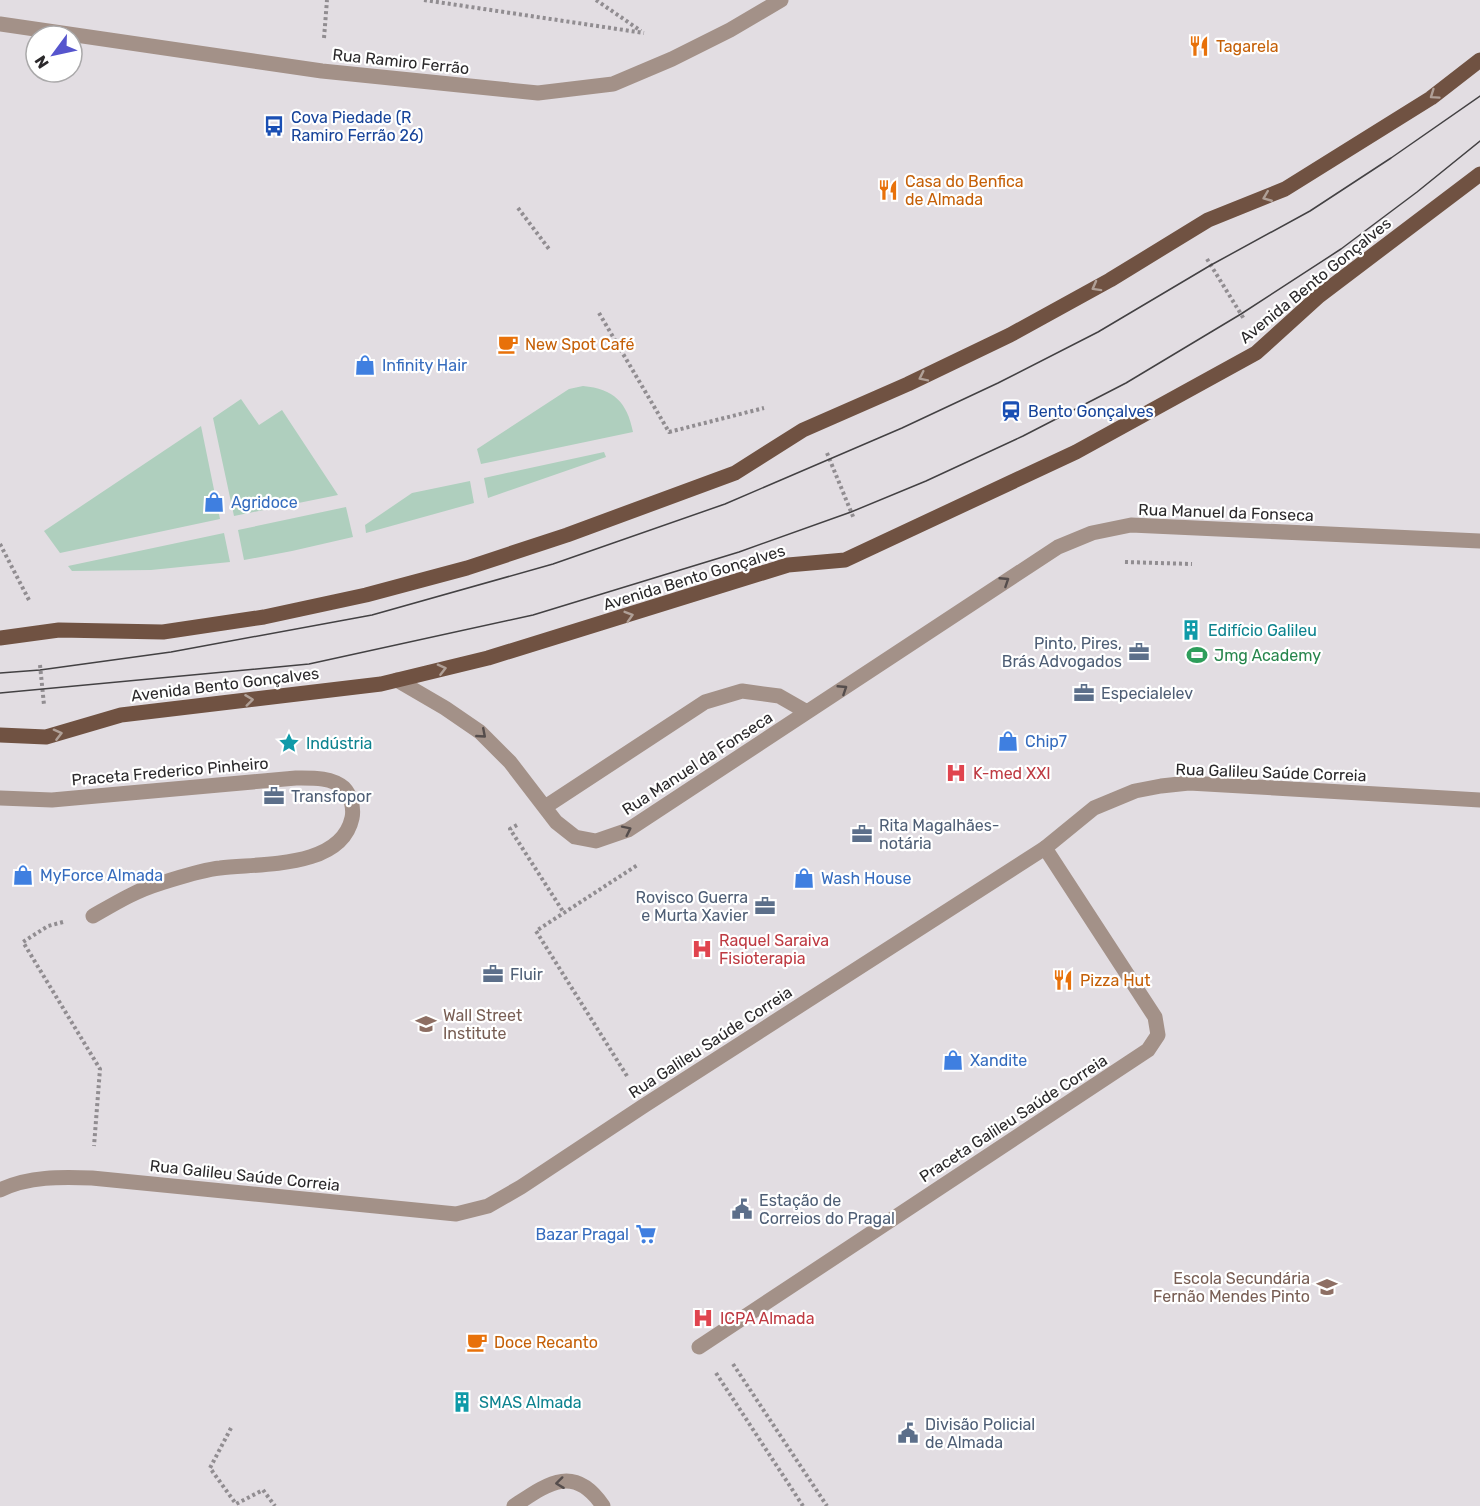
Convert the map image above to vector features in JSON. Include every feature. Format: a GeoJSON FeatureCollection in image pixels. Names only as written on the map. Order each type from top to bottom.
{"type":"FeatureCollection","features":[{"type":"Feature","properties":{"kind":"main road"},"geometry":{"type":"LineString","coordinates":[[0,636],[59,630],[163,632],[264,617],[366,595],[478,565],[735,473],[816,424],[908,384],[1010,335],[1110,280],[1208,220],[1285,189],[1431,98],[1480,60]]}},
{"type":"Feature","properties":{"kind":"main road","name":"Avenida Bento Gonçalves"},"geometry":{"type":"LineString","coordinates":[[0,735],[46,737],[121,715],[397,680],[488,658],[789,565],[845,560],[1076,452],[1256,353],[1319,296],[1480,174]]}},
{"type":"Feature","properties":{"kind":"street","name":"Rua Ramiro Ferrão"},"geometry":{"type":"LineString","coordinates":[[0,24],[322,71],[538,93],[613,84],[672,59],[730,30],[775,2]]}},
{"type":"Feature","properties":{"kind":"street","name":"Rua Manuel da Fonseca"},"geometry":{"type":"LineString","coordinates":[[397,680],[480,732],[510,762],[556,822],[575,837],[596,841],[628,830],[1058,547],[1092,533],[1131,525],[1480,541]]}},
{"type":"Feature","properties":{"kind":"street","name":"Rua Manuel da Fonseca"},"geometry":{"type":"LineString","coordinates":[[545,807],[705,702],[742,691],[778,696],[807,712]]}},
{"type":"Feature","properties":{"kind":"street","name":"Praceta Frederico Pinheiro"},"geometry":{"type":"LineString","coordinates":[[0,798],[52,800],[296,778],[326,779],[345,789],[354,809],[350,826],[338,843],[310,857],[272,865],[219,868],[155,885],[126,897],[93,916]]}},
{"type":"Feature","properties":{"kind":"street","name":"Rua Galileu Saúde Correia"},"geometry":{"type":"LineString","coordinates":[[0,1190],[47,1177],[92,1178],[456,1214],[488,1206],[521,1187],[1045,848],[1094,808],[1135,791],[1189,783],[1480,800]]}},
{"type":"Feature","properties":{"kind":"street","name":"Praceta Galileu Saúde Correia"},"geometry":{"type":"LineString","coordinates":[[699,1347],[1148,1050],[1158,1035],[1155,1017],[1045,848]]}},
{"type":"Feature","properties":{"kind":"street"},"geometry":{"type":"LineString","coordinates":[[514,1506],[558,1480],[575,1482],[591,1490],[603,1506]]}},
{"type":"Feature","properties":{"kind":"path"},"geometry":{"type":"LineString","coordinates":[[424,0],[644,33],[596,0]]}},
{"type":"Feature","properties":{"kind":"path"},"geometry":{"type":"LineString","coordinates":[[518,208],[549,249]]}},
{"type":"Feature","properties":{"kind":"path"},"geometry":{"type":"LineString","coordinates":[[1191,231],[1262,347]]}},
{"type":"Feature","properties":{"kind":"path"},"geometry":{"type":"LineString","coordinates":[[599,313],[669,432],[764,408]]}},
{"type":"Feature","properties":{"kind":"path"},"geometry":{"type":"LineString","coordinates":[[816,424],[866,550]]}},
{"type":"Feature","properties":{"kind":"path"},"geometry":{"type":"LineString","coordinates":[[0,544],[38,618],[39,632]]}},
{"type":"Feature","properties":{"kind":"path"},"geometry":{"type":"LineString","coordinates":[[1119,562],[1200,564]]}},
{"type":"Feature","properties":{"kind":"path"},"geometry":{"type":"LineString","coordinates":[[510,829],[564,913]]}},
{"type":"Feature","properties":{"kind":"path"},"geometry":{"type":"LineString","coordinates":[[643,861],[536,931],[645,1105]]}},
{"type":"Feature","properties":{"kind":"path"},"geometry":{"type":"LineString","coordinates":[[48,926],[23,942],[100,1069],[92,1178]]}},
{"type":"Feature","properties":{"kind":"path"},"geometry":{"type":"LineString","coordinates":[[732,1361],[827,1506]]}},
{"type":"Feature","properties":{"kind":"path"},"geometry":{"type":"LineString","coordinates":[[716,1374],[803,1506]]}},
{"type":"Feature","properties":{"kind":"path"},"geometry":{"type":"LineString","coordinates":[[231,1428],[210,1468],[236,1504],[263,1490],[275,1506]]}},
{"type":"Feature","properties":{"kind":"green space"},"geometry":{"type":"Polygon","coordinates":[[[583,386],[603,390],[617,399],[627,413],[633,432],[481,464],[477,449],[569,389],[583,386]]]}},
{"type":"Feature","properties":{"kind":"green space"},"geometry":{"type":"Polygon","coordinates":[[[241,399],[259,425],[282,410],[338,495],[234,516],[213,418],[241,399]]]}},
{"type":"Feature","properties":{"kind":"green space"},"geometry":{"type":"Polygon","coordinates":[[[201,426],[220,519],[60,553],[44,531],[201,426]]]}},
{"type":"Feature","properties":{"kind":"green space"},"geometry":{"type":"Polygon","coordinates":[[[604,452],[606,457],[488,498],[484,478],[604,452]]]}},
{"type":"Feature","properties":{"kind":"green space"},"geometry":{"type":"Polygon","coordinates":[[[470,481],[474,503],[366,533],[365,525],[412,493],[470,481]]]}},
{"type":"Feature","properties":{"kind":"green space"},"geometry":{"type":"Polygon","coordinates":[[[346,507],[353,537],[244,560],[238,530],[346,507]]]}},
{"type":"Feature","properties":{"kind":"green space"},"geometry":{"type":"Polygon","coordinates":[[[224,533],[230,562],[151,570],[72,571],[68,566],[224,533]]]}},
{"type":"Feature","properties":{"kind":"tram line"},"geometry":{"type":"LineString","coordinates":[[0,673],[40,670],[171,652],[372,615],[553,564],[725,504],[902,428],[998,383],[1098,332],[1211,265],[1310,211],[1480,96]]}},
{"type":"Feature","properties":{"kind":"tram line"},"geometry":{"type":"LineString","coordinates":[[0,693],[309,664],[533,615],[739,552],[851,512],[926,481],[1023,436],[1126,383],[1241,314],[1341,249],[1480,141]]}},
{"type":"Feature","properties":{"kind":"place","name":"Tagarela"},"geometry":{"type":"Point","coordinates":[1199,46]}},
{"type":"Feature","properties":{"kind":"place","name":"Cova Piedade (R Ramiro Ferrão 26)"},"geometry":{"type":"Point","coordinates":[274,126]}},
{"type":"Feature","properties":{"kind":"place","name":"Casa do Benfica de Almada"},"geometry":{"type":"Point","coordinates":[888,190]}},
{"type":"Feature","properties":{"kind":"place","name":"New Spot Café"},"geometry":{"type":"Point","coordinates":[508,344]}},
{"type":"Feature","properties":{"kind":"place","name":"Infinity Hair"},"geometry":{"type":"Point","coordinates":[365,365]}},
{"type":"Feature","properties":{"kind":"place","name":"Bento Gonçalves"},"geometry":{"type":"Point","coordinates":[1011,411]}},
{"type":"Feature","properties":{"kind":"place","name":"Agridoce"},"geometry":{"type":"Point","coordinates":[214,502]}},
{"type":"Feature","properties":{"kind":"place","name":"Edifício Galileu"},"geometry":{"type":"Point","coordinates":[1191,630]}},
{"type":"Feature","properties":{"kind":"place","name":"Pinto, Pires, Brás Advogados"},"geometry":{"type":"Point","coordinates":[1139,652]}},
{"type":"Feature","properties":{"kind":"place","name":"Jmg Academy"},"geometry":{"type":"Point","coordinates":[1197,655]}},
{"type":"Feature","properties":{"kind":"place","name":"Especialelev"},"geometry":{"type":"Point","coordinates":[1084,693]}},
{"type":"Feature","properties":{"kind":"place","name":"Chip7"},"geometry":{"type":"Point","coordinates":[1008,741]}},
{"type":"Feature","properties":{"kind":"place","name":"Indústria"},"geometry":{"type":"Point","coordinates":[289,743]}},
{"type":"Feature","properties":{"kind":"place","name":"K-med XXI"},"geometry":{"type":"Point","coordinates":[956,773]}},
{"type":"Feature","properties":{"kind":"place","name":"Transfopor"},"geometry":{"type":"Point","coordinates":[274,796]}},
{"type":"Feature","properties":{"kind":"place","name":"Rita Magalhães- notária"},"geometry":{"type":"Point","coordinates":[862,834]}},
{"type":"Feature","properties":{"kind":"place","name":"MyForce Almada"},"geometry":{"type":"Point","coordinates":[23,875]}},
{"type":"Feature","properties":{"kind":"place","name":"Wash House"},"geometry":{"type":"Point","coordinates":[804,878]}},
{"type":"Feature","properties":{"kind":"place","name":"Rovisco Guerra e Murta Xavier"},"geometry":{"type":"Point","coordinates":[765,906]}},
{"type":"Feature","properties":{"kind":"place","name":"Raquel Saraiva Fisioterapia"},"geometry":{"type":"Point","coordinates":[702,949]}},
{"type":"Feature","properties":{"kind":"place","name":"Fluir"},"geometry":{"type":"Point","coordinates":[493,974]}},
{"type":"Feature","properties":{"kind":"place","name":"Pizza Hut"},"geometry":{"type":"Point","coordinates":[1063,980]}},
{"type":"Feature","properties":{"kind":"place","name":"Wall Street Institute"},"geometry":{"type":"Point","coordinates":[426,1024]}},
{"type":"Feature","properties":{"kind":"place","name":"Xandite"},"geometry":{"type":"Point","coordinates":[953,1060]}},
{"type":"Feature","properties":{"kind":"place","name":"Estação de Correios do Pragal"},"geometry":{"type":"Point","coordinates":[742,1209]}},
{"type":"Feature","properties":{"kind":"place","name":"Bazar Pragal"},"geometry":{"type":"Point","coordinates":[646,1234]}},
{"type":"Feature","properties":{"kind":"place","name":"Escola Secundária Fernão Mendes Pinto"},"geometry":{"type":"Point","coordinates":[1327,1287]}},
{"type":"Feature","properties":{"kind":"place","name":"ICPA Almada"},"geometry":{"type":"Point","coordinates":[703,1318]}},
{"type":"Feature","properties":{"kind":"place","name":"Doce Recanto"},"geometry":{"type":"Point","coordinates":[477,1342]}},
{"type":"Feature","properties":{"kind":"place","name":"SMAS Almada"},"geometry":{"type":"Point","coordinates":[462,1402]}},
{"type":"Feature","properties":{"kind":"place","name":"Divisão Policial de Almada"},"geometry":{"type":"Point","coordinates":[908,1433]}}]}
